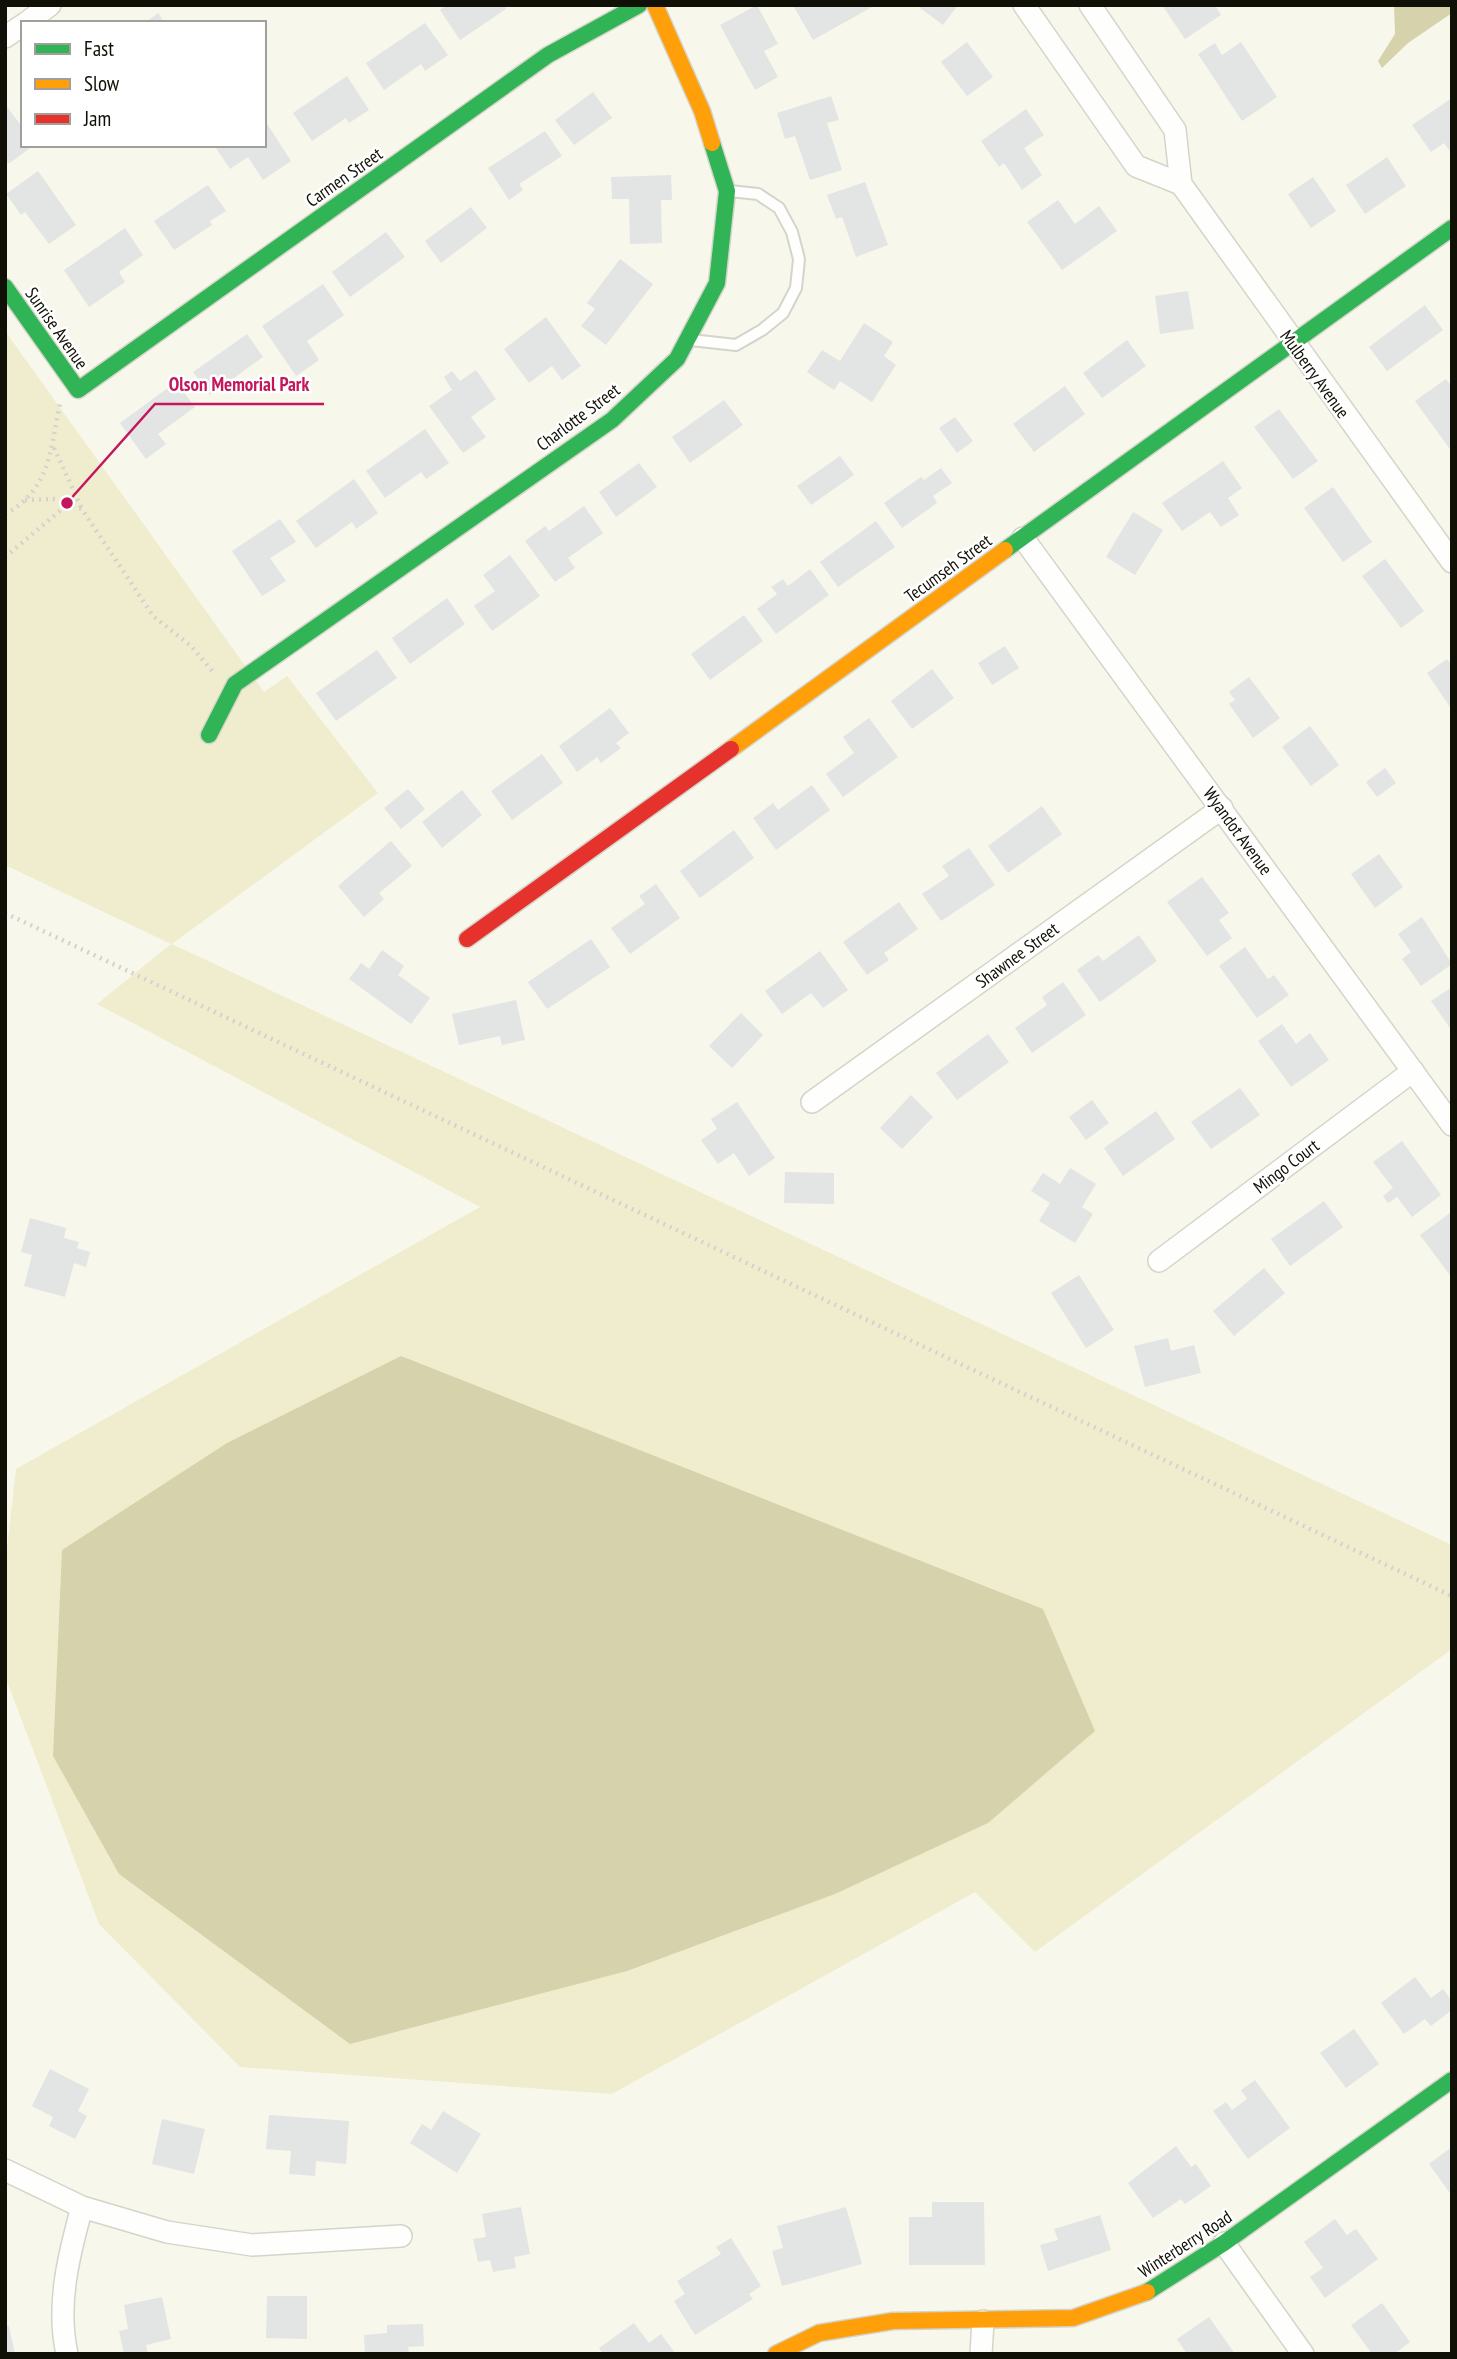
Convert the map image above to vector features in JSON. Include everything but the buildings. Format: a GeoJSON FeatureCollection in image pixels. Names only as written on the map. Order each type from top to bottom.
{"type":"FeatureCollection","features":[{"type":"Feature","properties":{"kind":"street"},"geometry":{"type":"LineString","coordinates":[[28,21],[50,5]]}},
{"type":"Feature","properties":{"kind":"street","name":"Carmen Street"},"geometry":{"type":"LineString","coordinates":[[78,390],[548,55],[639,5]]}},
{"type":"Feature","properties":{"kind":"street","name":"Charlotte Street"},"geometry":{"type":"LineString","coordinates":[[209,735],[235,684],[612,420],[677,359],[717,283],[727,191],[702,111],[655,5]]}},
{"type":"Feature","properties":{"kind":"street"},"geometry":{"type":"LineString","coordinates":[[1024,5],[1136,166],[1181,184]]}},
{"type":"Feature","properties":{"kind":"street","name":"Mulberry Avenue"},"geometry":{"type":"LineString","coordinates":[[1090,5],[1175,130],[1181,184],[1452,562]]}},
{"type":"Feature","properties":{"kind":"street"},"geometry":{"type":"LineString","coordinates":[[5,37],[21,26]]}},
{"type":"Feature","properties":{"kind":"street","name":"Tecumseh Street"},"geometry":{"type":"LineString","coordinates":[[467,939],[1452,228]]}},
{"type":"Feature","properties":{"kind":"street","name":"Sunrise Avenue"},"geometry":{"type":"LineString","coordinates":[[5,287],[78,390]]}},
{"type":"Feature","properties":{"kind":"street","name":"Wyandot Avenue"},"geometry":{"type":"LineString","coordinates":[[1024,538],[1452,1125]]}},
{"type":"Feature","properties":{"kind":"street","name":"Shawnee Street"},"geometry":{"type":"LineString","coordinates":[[812,1102],[1222,808]]}},
{"type":"Feature","properties":{"kind":"street","name":"Mingo Court"},"geometry":{"type":"LineString","coordinates":[[1159,1261],[1413,1070]]}},
{"type":"Feature","properties":{"kind":"street","name":"Winterberry Road"},"geometry":{"type":"LineString","coordinates":[[776,2354],[819,2333],[880,2323],[1073,2318],[1141,2296],[1224,2243],[1452,2080]]}},
{"type":"Feature","properties":{"kind":"street"},"geometry":{"type":"LineString","coordinates":[[5,2170],[82,2207],[167,2232],[253,2245],[401,2236]]}},
{"type":"Feature","properties":{"kind":"street"},"geometry":{"type":"LineString","coordinates":[[67,2354],[63,2337],[65,2275],[82,2207]]}},
{"type":"Feature","properties":{"kind":"street"},"geometry":{"type":"LineString","coordinates":[[1224,2243],[1303,2354]]}},
{"type":"Feature","properties":{"kind":"street"},"geometry":{"type":"LineString","coordinates":[[981,2354],[983,2321]]}},
{"type":"Feature","properties":{"kind":"lane"},"geometry":{"type":"LineString","coordinates":[[687,340],[736,345],[762,330],[783,313],[796,288],[799,259],[792,232],[779,208],[758,194],[727,191]]}},
{"type":"Feature","properties":{"kind":"path"},"geometry":{"type":"LineString","coordinates":[[5,514],[24,500],[43,476],[54,447],[66,374]]}},
{"type":"Feature","properties":{"kind":"path"},"geometry":{"type":"LineString","coordinates":[[54,447],[82,509],[153,616],[191,646],[230,693]]}},
{"type":"Feature","properties":{"kind":"path"},"geometry":{"type":"LineString","coordinates":[[24,500],[53,499],[82,509]]}},
{"type":"Feature","properties":{"kind":"path"},"geometry":{"type":"LineString","coordinates":[[5,557],[68,504]]}},
{"type":"Feature","properties":{"kind":"path"},"geometry":{"type":"LineString","coordinates":[[5,913],[1452,1596]]}},
{"type":"Feature","properties":{"kind":"shaded area"},"geometry":{"type":"Polygon","coordinates":[[[1394,5],[1452,5],[1452,13],[1408,43],[1382,68],[1378,61],[1395,34],[1394,5]]]}},
{"type":"Feature","properties":{"kind":"shaded area"},"geometry":{"type":"Polygon","coordinates":[[[5,331],[264,692],[287,676],[378,793],[172,944],[1452,1545],[1452,1649],[1035,1952],[975,1892],[612,2094],[240,2067],[99,1924],[5,1676],[5,1566],[16,1469],[480,1207],[97,1004],[171,944],[5,865],[5,331]]]}},
{"type":"Feature","properties":{"kind":"shaded area"},"geometry":{"type":"Polygon","coordinates":[[[401,1356],[1043,1609],[1095,1731],[988,1823],[835,1894],[627,1971],[350,2044],[119,1874],[53,1756],[62,1550],[227,1443],[401,1356]]]}},
{"type":"Feature","properties":{"kind":"traffic: fast"},"geometry":{"type":"LineString","coordinates":[[5,287],[78,390],[548,55],[639,5]]}},
{"type":"Feature","properties":{"kind":"traffic: fast"},"geometry":{"type":"LineString","coordinates":[[209,735],[235,684],[612,420],[677,359],[717,283],[727,191],[712,143]]}},
{"type":"Feature","properties":{"kind":"traffic: fast"},"geometry":{"type":"LineString","coordinates":[[1005,550],[1452,228]]}},
{"type":"Feature","properties":{"kind":"traffic: fast"},"geometry":{"type":"LineString","coordinates":[[1147,2292],[1224,2243],[1452,2080]]}},
{"type":"Feature","properties":{"kind":"traffic: slow"},"geometry":{"type":"LineString","coordinates":[[655,5],[702,111],[712,143]]}},
{"type":"Feature","properties":{"kind":"traffic: slow"},"geometry":{"type":"LineString","coordinates":[[731,749],[1005,550]]}},
{"type":"Feature","properties":{"kind":"traffic: slow"},"geometry":{"type":"LineString","coordinates":[[776,2354],[819,2333],[893,2321],[1073,2318],[1147,2292]]}},
{"type":"Feature","properties":{"kind":"traffic: jam"},"geometry":{"type":"LineString","coordinates":[[467,939],[731,749]]}},
{"type":"Feature","properties":{"kind":"place","name":"Olson Memorial Park"},"geometry":{"type":"Point","coordinates":[67,503]}}]}
